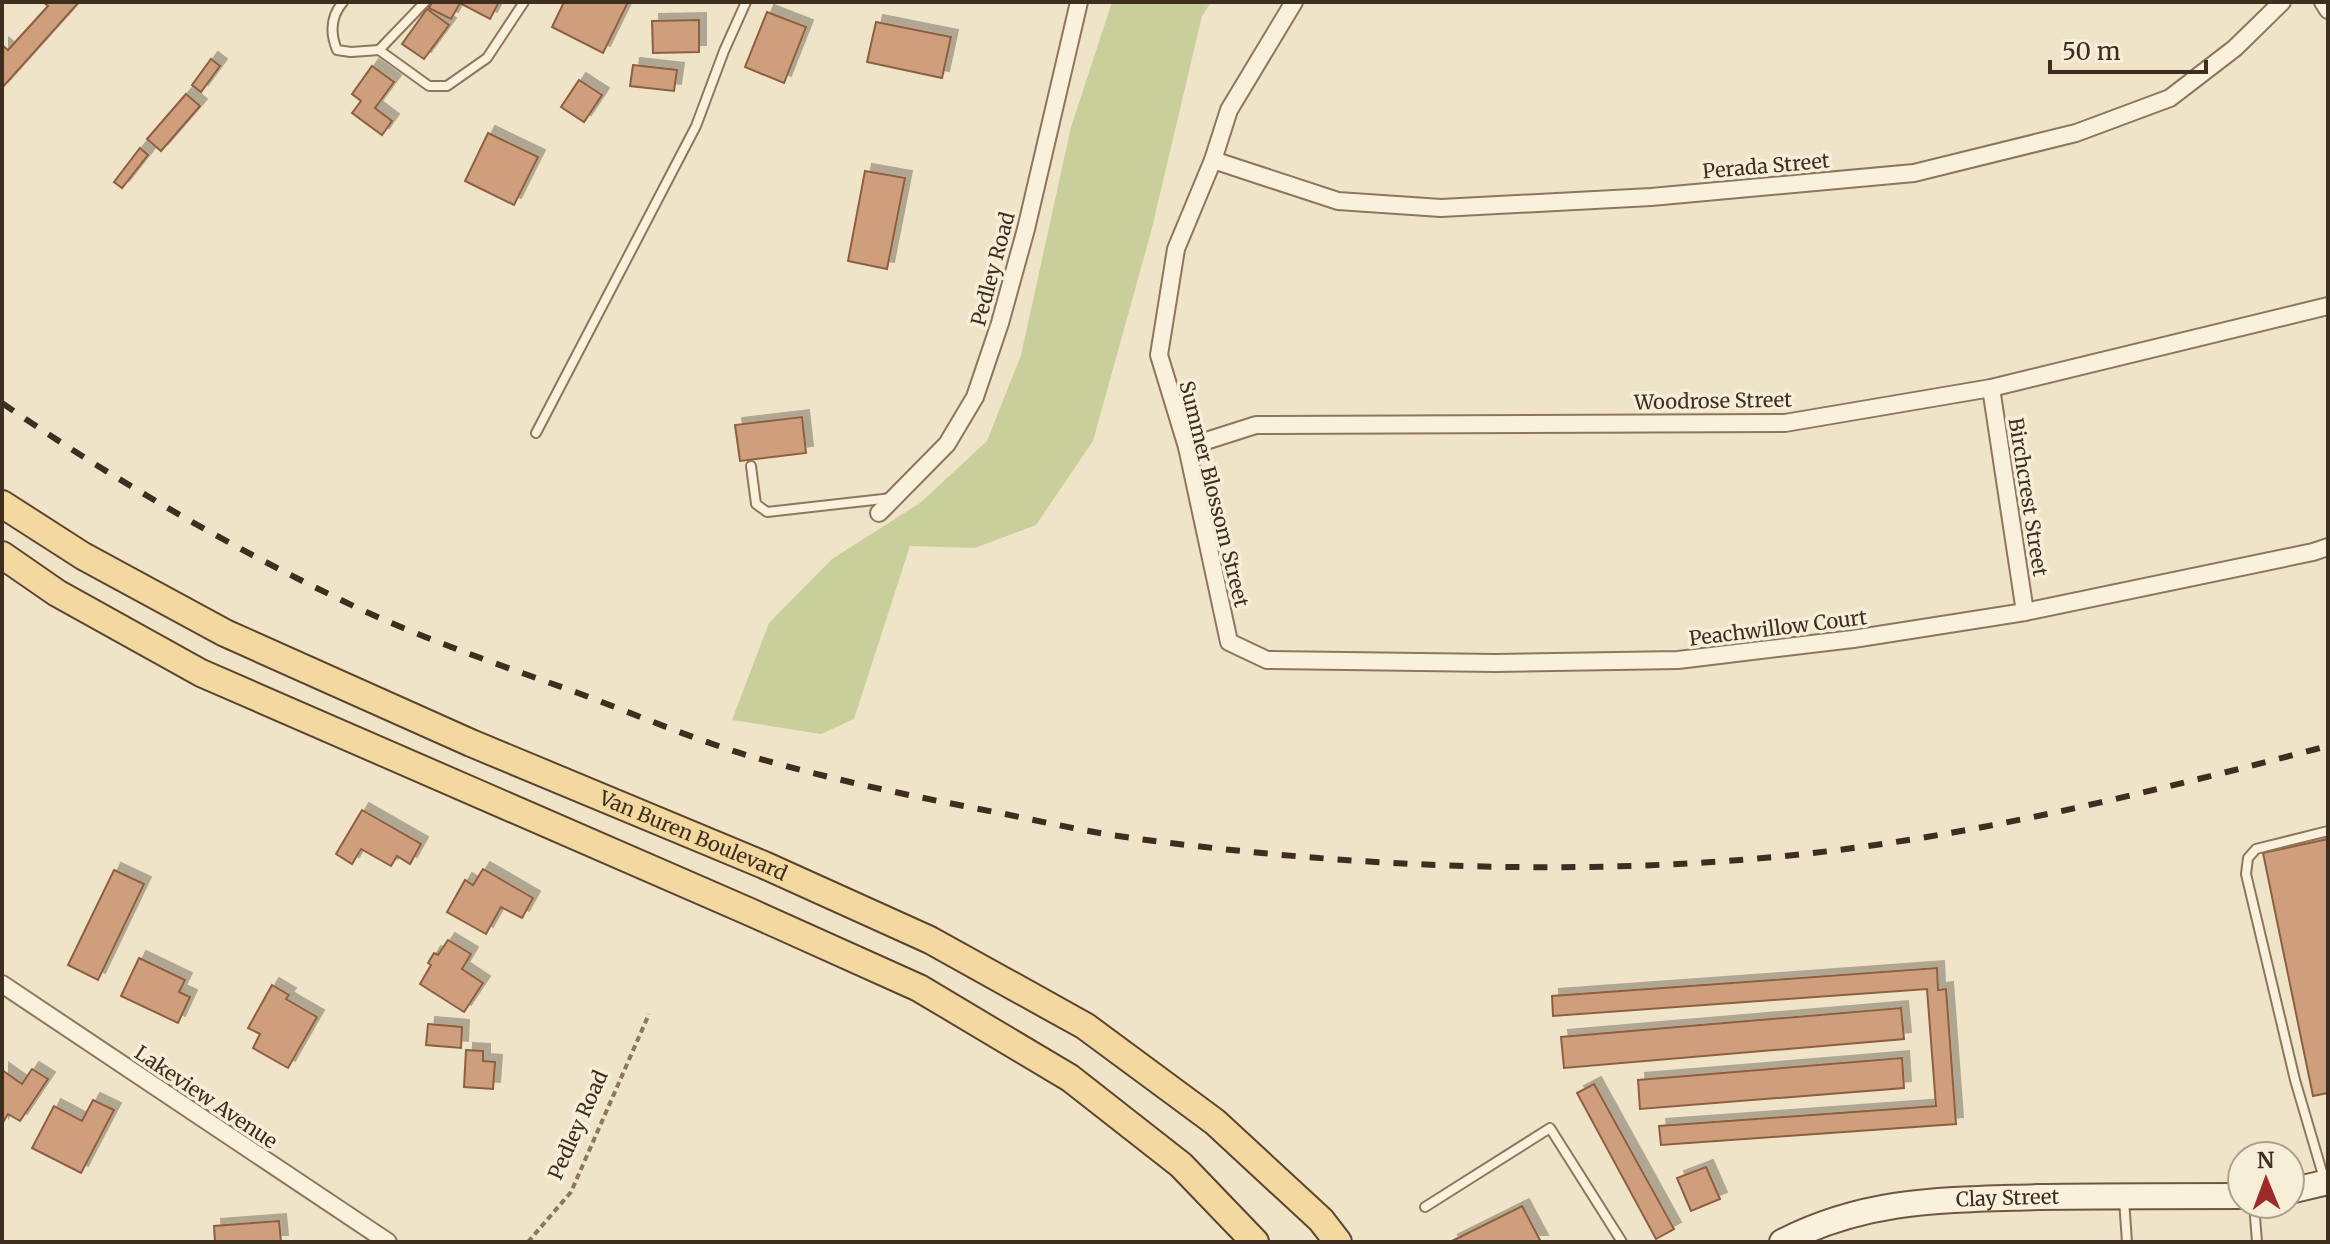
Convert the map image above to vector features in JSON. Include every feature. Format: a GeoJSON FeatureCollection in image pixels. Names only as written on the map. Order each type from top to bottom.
{"type":"FeatureCollection","features":[{"type":"Feature","properties":{"kind":"main road","name":"Van Buren Boulevard"},"geometry":{"type":"LineString","coordinates":[[2,504],[83,556],[225,633],[471,743],[764,865],[944,947],[1085,1026],[1215,1122],[1321,1220],[1338,1242]]}},
{"type":"Feature","properties":{"kind":"main road"},"geometry":{"type":"LineString","coordinates":[[2,555],[57,593],[201,673],[919,988],[1070,1078],[1181,1165],[1255,1242]]}},
{"type":"Feature","properties":{"kind":"main road"},"geometry":{"type":"LineString","coordinates":[[2306,1187],[2327,1182]]}},
{"type":"Feature","properties":{"kind":"main road","name":"Clay Street"},"geometry":{"type":"LineString","coordinates":[[1782,1242],[1810,1227],[1856,1213],[1936,1200],[2226,1196]]}},
{"type":"Feature","properties":{"kind":"street","name":"Pedley Road"},"geometry":{"type":"LineString","coordinates":[[879,513],[947,444],[975,397],[1000,323],[1026,229],[1079,2]]}},
{"type":"Feature","properties":{"kind":"street","name":"Summer Blossom Street"},"geometry":{"type":"LineString","coordinates":[[1229,642],[1187,447],[1159,355],[1176,249],[1213,160],[1229,110],[1294,2]]}},
{"type":"Feature","properties":{"kind":"street","name":"Perada Street"},"geometry":{"type":"LineString","coordinates":[[1213,160],[1338,201],[1441,208],[1651,197],[1914,173],[2076,133],[2170,98],[2235,48],[2282,2]]}},
{"type":"Feature","properties":{"kind":"street"},"geometry":{"type":"LineString","coordinates":[[2323,2],[2328,10]]}},
{"type":"Feature","properties":{"kind":"street","name":"Woodrose Street"},"geometry":{"type":"LineString","coordinates":[[1187,447],[1256,425],[1785,423],[1991,388],[2328,306]]}},
{"type":"Feature","properties":{"kind":"street","name":"Birchcrest Street"},"geometry":{"type":"LineString","coordinates":[[1991,388],[2025,612]]}},
{"type":"Feature","properties":{"kind":"street","name":"Peachwillow Court"},"geometry":{"type":"LineString","coordinates":[[1229,642],[1267,660],[1495,663],[1678,660],[1853,639],[2025,612],[2328,547]]}},
{"type":"Feature","properties":{"kind":"street","name":"Lakeview Avenue"},"geometry":{"type":"LineString","coordinates":[[2,984],[388,1242]]}},
{"type":"Feature","properties":{"kind":"lane"},"geometry":{"type":"LineString","coordinates":[[343,2],[334,12],[333,40],[337,50],[379,50],[429,86],[447,86],[487,58],[524,2]]}},
{"type":"Feature","properties":{"kind":"lane"},"geometry":{"type":"LineString","coordinates":[[379,50],[425,2]]}},
{"type":"Feature","properties":{"kind":"lane"},"geometry":{"type":"LineString","coordinates":[[536,433],[696,126],[746,2]]}},
{"type":"Feature","properties":{"kind":"lane"},"geometry":{"type":"LineString","coordinates":[[751,466],[756,504],[767,512],[893,498]]}},
{"type":"Feature","properties":{"kind":"lane"},"geometry":{"type":"LineString","coordinates":[[2327,1182],[2295,1080],[2246,874],[2248,858],[2256,849],[2328,831]]}},
{"type":"Feature","properties":{"kind":"lane"},"geometry":{"type":"LineString","coordinates":[[1425,1207],[1550,1128],[1622,1242]]}},
{"type":"Feature","properties":{"kind":"lane"},"geometry":{"type":"LineString","coordinates":[[2124,1195],[2127,1242]]}},
{"type":"Feature","properties":{"kind":"lane"},"geometry":{"type":"LineString","coordinates":[[2255,1220],[2257,1242]]}},
{"type":"Feature","properties":{"kind":"path","name":"Pedley Road"},"geometry":{"type":"LineString","coordinates":[[528,1242],[571,1192],[649,1014]]}},
{"type":"Feature","properties":{"kind":"green space"},"geometry":{"type":"Polygon","coordinates":[[[1112,2],[1211,2],[1202,16],[1151,232],[1093,441],[1036,525],[975,548],[910,546],[854,719],[821,734],[732,720],[769,623],[832,559],[920,503],[987,441],[1021,355],[1071,127],[1112,2]]]}},
{"type":"Feature","properties":{"kind":"building"},"geometry":{"type":"Polygon","coordinates":[[[43,2],[79,2],[2,88],[2,45],[8,50],[48,6],[43,2]]]}},
{"type":"Feature","properties":{"kind":"building"},"geometry":{"type":"Polygon","coordinates":[[[432,2],[499,2],[490,19],[460,3],[451,19],[429,8],[432,2]]]}},
{"type":"Feature","properties":{"kind":"building"},"geometry":{"type":"Polygon","coordinates":[[[564,2],[628,2],[603,53],[552,27],[564,2]]]}},
{"type":"Feature","properties":{"kind":"building"},"geometry":{"type":"Polygon","coordinates":[[[427,9],[449,25],[424,59],[402,44],[427,9]]]}},
{"type":"Feature","properties":{"kind":"building"},"geometry":{"type":"Polygon","coordinates":[[[767,12],[806,27],[784,83],[745,67],[767,12]]]}},
{"type":"Feature","properties":{"kind":"building"},"geometry":{"type":"Polygon","coordinates":[[[699,20],[699,52],[653,53],[652,21],[699,20]]]}},
{"type":"Feature","properties":{"kind":"building"},"geometry":{"type":"Polygon","coordinates":[[[876,22],[951,37],[942,78],[867,62],[876,22]]]}},
{"type":"Feature","properties":{"kind":"building"},"geometry":{"type":"Polygon","coordinates":[[[211,59],[220,66],[201,92],[192,85],[211,59]]]}},
{"type":"Feature","properties":{"kind":"building"},"geometry":{"type":"Polygon","coordinates":[[[633,65],[677,70],[674,91],[630,86],[633,65]]]}},
{"type":"Feature","properties":{"kind":"building"},"geometry":{"type":"Polygon","coordinates":[[[372,66],[394,82],[375,108],[392,121],[382,135],[352,113],[361,101],[352,94],[372,66]]]}},
{"type":"Feature","properties":{"kind":"building"},"geometry":{"type":"Polygon","coordinates":[[[579,80],[602,95],[584,122],[561,107],[579,80]]]}},
{"type":"Feature","properties":{"kind":"building"},"geometry":{"type":"Polygon","coordinates":[[[186,94],[200,106],[161,151],[147,139],[186,94]]]}},
{"type":"Feature","properties":{"kind":"building"},"geometry":{"type":"Polygon","coordinates":[[[488,133],[538,157],[514,205],[465,181],[488,133]]]}},
{"type":"Feature","properties":{"kind":"building"},"geometry":{"type":"Polygon","coordinates":[[[140,148],[148,155],[122,188],[114,182],[140,148]]]}},
{"type":"Feature","properties":{"kind":"building"},"geometry":{"type":"Polygon","coordinates":[[[865,171],[905,178],[887,269],[848,261],[865,171]]]}},
{"type":"Feature","properties":{"kind":"building"},"geometry":{"type":"Polygon","coordinates":[[[802,417],[806,453],[740,461],[735,425],[802,417]]]}},
{"type":"Feature","properties":{"kind":"building"},"geometry":{"type":"Polygon","coordinates":[[[362,810],[421,844],[410,864],[397,856],[391,866],[361,849],[352,864],[336,854],[362,810]]]}},
{"type":"Feature","properties":{"kind":"building"},"geometry":{"type":"Polygon","coordinates":[[[2328,839],[2328,1093],[2313,1096],[2263,853],[2328,839]]]}},
{"type":"Feature","properties":{"kind":"building"},"geometry":{"type":"Polygon","coordinates":[[[483,869],[533,898],[522,918],[501,907],[486,934],[447,912],[465,880],[473,885],[483,869]]]}},
{"type":"Feature","properties":{"kind":"building"},"geometry":{"type":"Polygon","coordinates":[[[114,870],[144,884],[98,980],[68,965],[114,870]]]}},
{"type":"Feature","properties":{"kind":"building"},"geometry":{"type":"Polygon","coordinates":[[[448,940],[471,954],[462,969],[483,983],[464,1012],[420,984],[434,953],[438,955],[448,940]]]}},
{"type":"Feature","properties":{"kind":"building"},"geometry":{"type":"Polygon","coordinates":[[[139,958],[185,980],[179,992],[190,997],[178,1023],[121,996],[139,958]]]}},
{"type":"Feature","properties":{"kind":"building"},"geometry":{"type":"Polygon","coordinates":[[[1937,968],[1938,990],[1946,989],[1956,1124],[1661,1145],[1659,1126],[1936,1106],[1927,989],[1553,1016],[1552,996],[1937,968]]]}},
{"type":"Feature","properties":{"kind":"building"},"geometry":{"type":"Polygon","coordinates":[[[272,985],[289,995],[286,999],[317,1017],[288,1068],[253,1048],[260,1034],[248,1028],[272,985]]]}},
{"type":"Feature","properties":{"kind":"building"},"geometry":{"type":"Polygon","coordinates":[[[1901,1008],[1904,1039],[1564,1068],[1561,1037],[1901,1008]]]}},
{"type":"Feature","properties":{"kind":"building"},"geometry":{"type":"Polygon","coordinates":[[[428,1024],[462,1027],[461,1048],[426,1045],[428,1024]]]}},
{"type":"Feature","properties":{"kind":"building"},"geometry":{"type":"Polygon","coordinates":[[[466,1050],[483,1051],[483,1061],[495,1062],[493,1089],[464,1087],[466,1050]]]}},
{"type":"Feature","properties":{"kind":"building"},"geometry":{"type":"Polygon","coordinates":[[[1902,1058],[1904,1088],[1640,1109],[1638,1080],[1902,1058]]]}},
{"type":"Feature","properties":{"kind":"building"},"geometry":{"type":"Polygon","coordinates":[[[32,1069],[48,1079],[20,1121],[8,1114],[2,1124],[2,1070],[22,1084],[32,1069]]]}},
{"type":"Feature","properties":{"kind":"building"},"geometry":{"type":"Polygon","coordinates":[[[1594,1084],[1674,1229],[1656,1239],[1577,1093],[1594,1084]]]}},
{"type":"Feature","properties":{"kind":"building"},"geometry":{"type":"Polygon","coordinates":[[[93,1100],[114,1110],[81,1173],[32,1148],[54,1106],[82,1121],[93,1100]]]}},
{"type":"Feature","properties":{"kind":"building"},"geometry":{"type":"Polygon","coordinates":[[[1706,1167],[1720,1199],[1691,1211],[1677,1178],[1706,1167]]]}},
{"type":"Feature","properties":{"kind":"building"},"geometry":{"type":"Polygon","coordinates":[[[1522,1206],[1541,1242],[1450,1242],[1522,1206]]]}},
{"type":"Feature","properties":{"kind":"building"},"geometry":{"type":"Polygon","coordinates":[[[279,1221],[281,1242],[215,1242],[214,1226],[279,1221]]]}},
{"type":"Feature","properties":{"kind":"railway"},"geometry":{"type":"LineString","coordinates":[[2,403],[209,532],[339,599],[427,638],[750,756],[874,788],[1116,836],[1219,849],[1395,863],[1574,867],[1751,859],[1900,841],[2024,819],[2328,746]]}}]}
